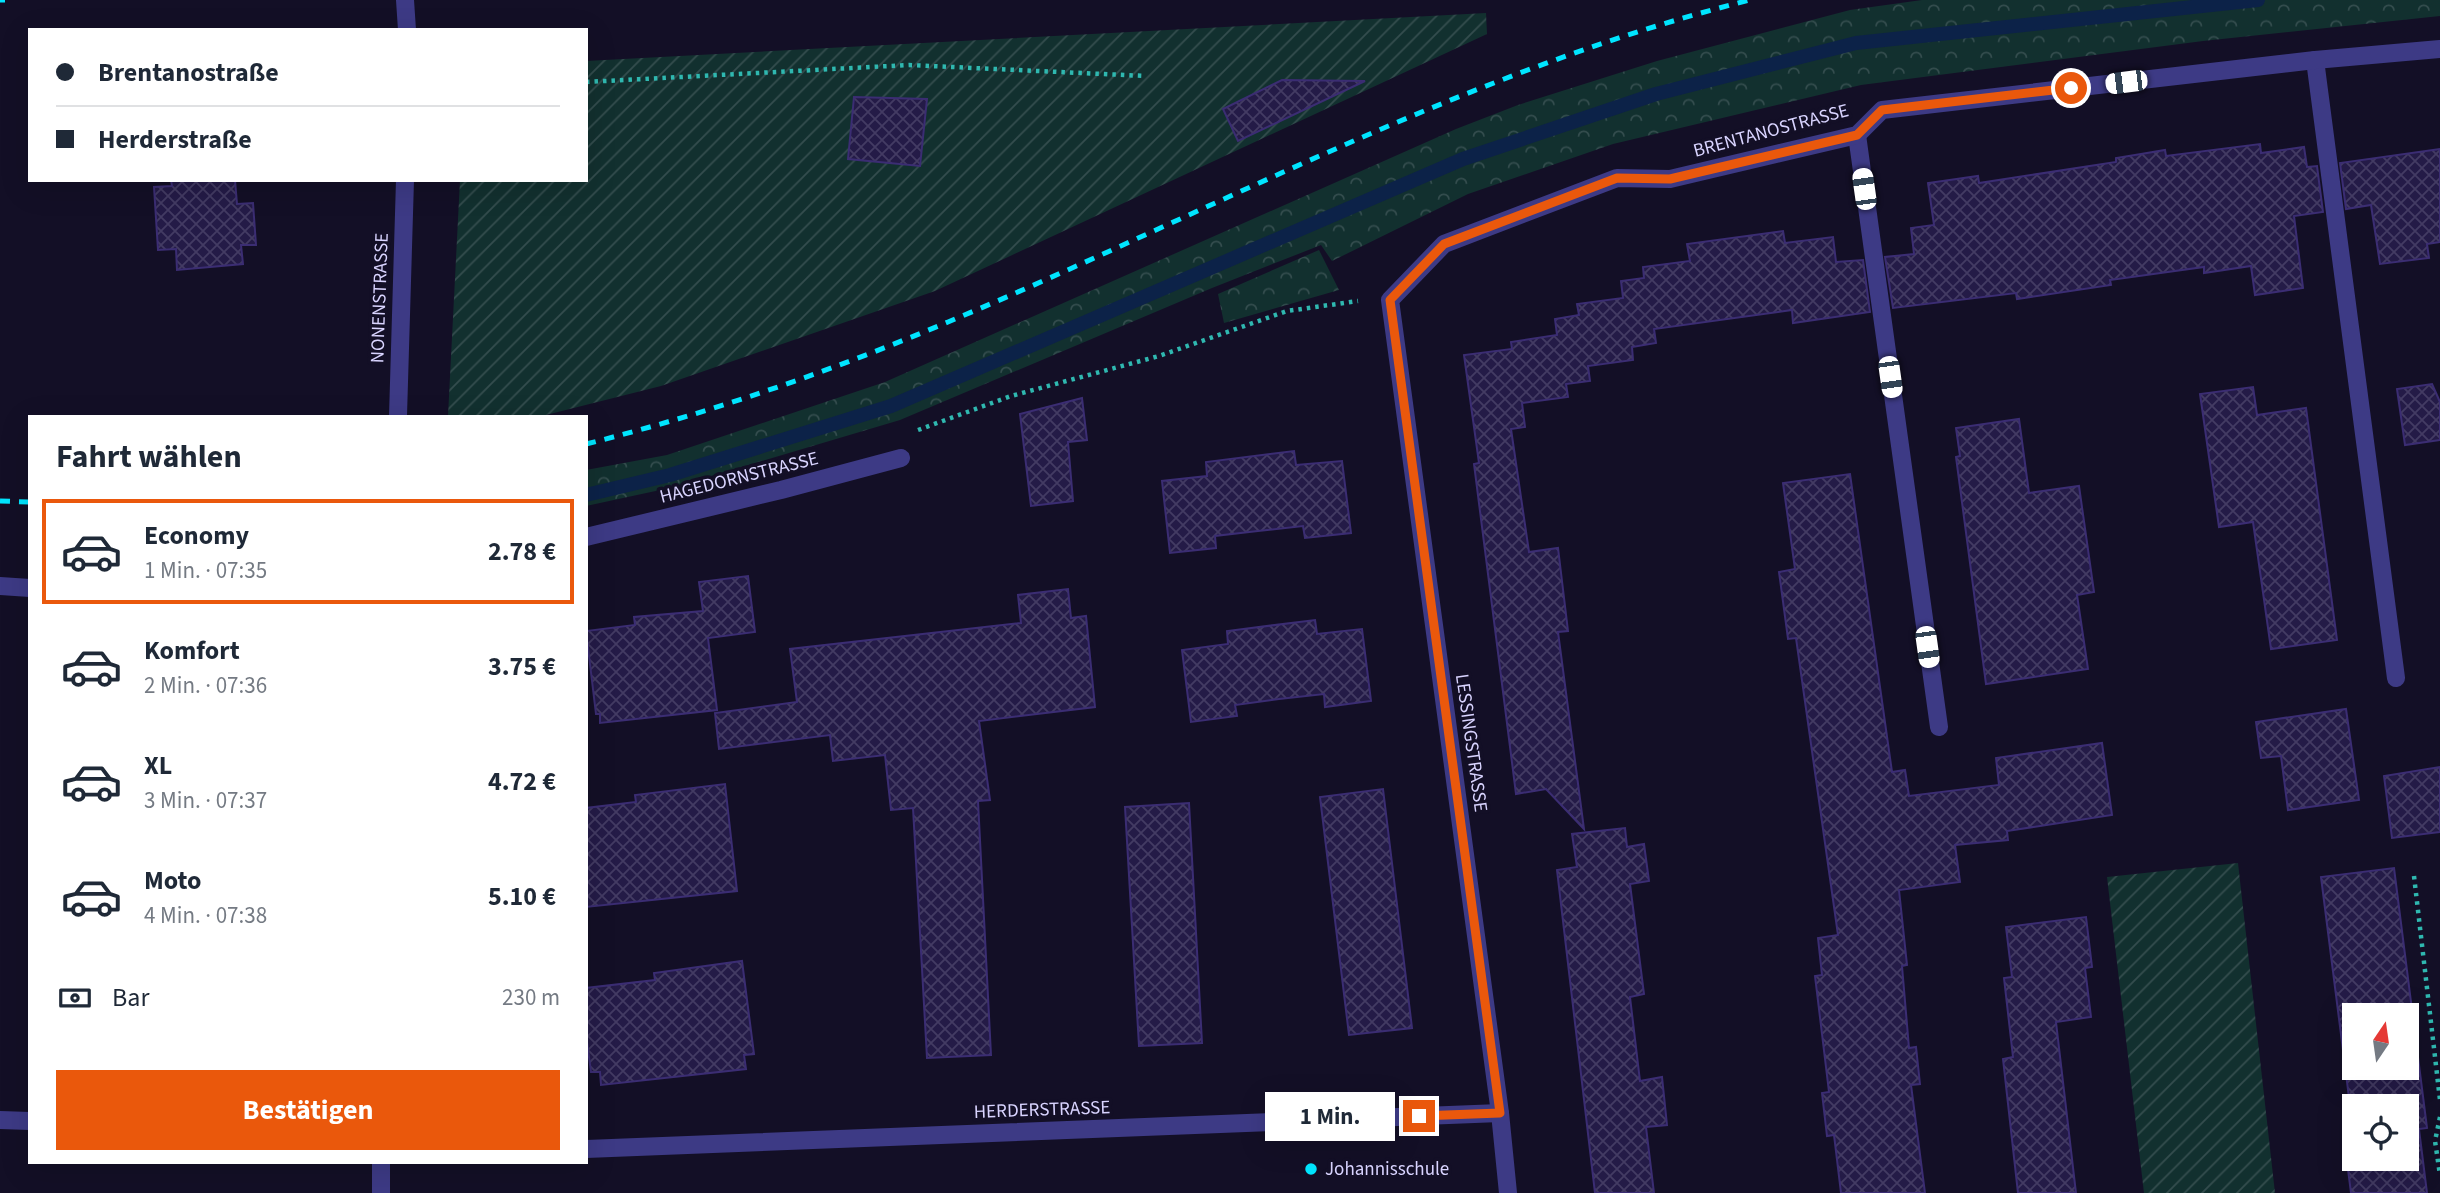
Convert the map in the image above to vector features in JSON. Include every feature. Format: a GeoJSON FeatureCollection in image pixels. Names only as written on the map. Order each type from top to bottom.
{"type":"FeatureCollection","features":[{"type":"Feature","properties":{"kind":"street"},"geometry":{"type":"LineString","coordinates":[[405,0],[407,28]]}},
{"type":"Feature","properties":{"kind":"street","name":"BRENTANOSTRASSE"},"geometry":{"type":"LineString","coordinates":[[1390,300],[1444,244],[1617,178],[1670,179],[1857,135],[1882,110],[2315,60],[2440,49]]}},
{"type":"Feature","properties":{"kind":"street"},"geometry":{"type":"LineString","coordinates":[[2315,60],[2396,678]]}},
{"type":"Feature","properties":{"kind":"street"},"geometry":{"type":"LineString","coordinates":[[1857,135],[1939,727]]}},
{"type":"Feature","properties":{"kind":"street","name":"NONENSTRASSE"},"geometry":{"type":"LineString","coordinates":[[398,415],[405,182]]}},
{"type":"Feature","properties":{"kind":"street","name":"LESSINGSTRASSE"},"geometry":{"type":"LineString","coordinates":[[1390,300],[1500,1113],[1508,1193]]}},
{"type":"Feature","properties":{"kind":"street","name":"HAGEDORNSTRASSE"},"geometry":{"type":"LineString","coordinates":[[588,537],[901,458]]}},
{"type":"Feature","properties":{"kind":"street"},"geometry":{"type":"LineString","coordinates":[[0,586],[28,588]]}},
{"type":"Feature","properties":{"kind":"street","name":"HERDERSTRASSE"},"geometry":{"type":"LineString","coordinates":[[588,1149],[1500,1113]]}},
{"type":"Feature","properties":{"kind":"street"},"geometry":{"type":"LineString","coordinates":[[0,1121],[28,1121]]}},
{"type":"Feature","properties":{"kind":"street"},"geometry":{"type":"LineString","coordinates":[[381,1193],[382,1164]]}},
{"type":"Feature","properties":{"kind":"path"},"geometry":{"type":"LineString","coordinates":[[588,82],[909,65],[1146,76]]}},
{"type":"Feature","properties":{"kind":"path"},"geometry":{"type":"LineString","coordinates":[[901,458],[909,433],[1011,396],[1159,356],[1287,311],[1390,300]]}},
{"type":"Feature","properties":{"kind":"path"},"geometry":{"type":"LineString","coordinates":[[2414,876],[2440,1100]]}},
{"type":"Feature","properties":{"kind":"path"},"geometry":{"type":"LineString","coordinates":[[2440,1117],[2435,1141],[2440,1175]]}},
{"type":"Feature","properties":{"kind":"green space"},"geometry":{"type":"Polygon","coordinates":[[[1922,0],[2440,0],[2440,16],[2203,41],[1861,85],[1613,144],[1468,194],[1332,261],[1321,245],[1212,288],[900,420],[674,487],[588,506],[588,470],[667,455],[885,382],[1456,129],[1518,105],[1657,61],[1850,10],[1922,0]]]}},
{"type":"Feature","properties":{"kind":"green space"},"geometry":{"type":"Polygon","coordinates":[[[1486,13],[1487,34],[935,291],[661,386],[546,415],[448,415],[460,182],[588,182],[588,61],[1486,13]]]}},
{"type":"Feature","properties":{"kind":"green space"},"geometry":{"type":"Polygon","coordinates":[[[1319,250],[1339,290],[1224,323],[1218,294],[1319,250]]]}},
{"type":"Feature","properties":{"kind":"green space"},"geometry":{"type":"Polygon","coordinates":[[[2238,863],[2275,1193],[2144,1193],[2107,877],[2238,863]]]}},
{"type":"Feature","properties":{"kind":"building"},"geometry":{"type":"Polygon","coordinates":[[[1282,80],[1365,81],[1238,141],[1223,109],[1282,80]]]}},
{"type":"Feature","properties":{"kind":"building"},"geometry":{"type":"Polygon","coordinates":[[[854,97],[927,99],[920,166],[848,159],[854,97]]]}},
{"type":"Feature","properties":{"kind":"building"},"geometry":{"type":"Polygon","coordinates":[[[2260,144],[2261,153],[2304,147],[2307,167],[2317,166],[2323,212],[2294,216],[2303,288],[2255,295],[2251,266],[2204,273],[2204,267],[2110,280],[2111,285],[2017,299],[2016,293],[1893,308],[1885,257],[1914,254],[1911,228],[1934,225],[1928,183],[1978,176],[1979,183],[2116,162],[2116,158],[2165,150],[2166,156],[2260,144]]]}},
{"type":"Feature","properties":{"kind":"building"},"geometry":{"type":"Polygon","coordinates":[[[2440,149],[2440,242],[2427,244],[2429,258],[2380,264],[2371,205],[2346,209],[2340,163],[2440,149]]]}},
{"type":"Feature","properties":{"kind":"building"},"geometry":{"type":"Polygon","coordinates":[[[171,182],[235,182],[237,204],[253,203],[256,245],[241,245],[243,264],[177,270],[176,249],[158,250],[154,187],[172,186],[171,182]]]}},
{"type":"Feature","properties":{"kind":"building"},"geometry":{"type":"Polygon","coordinates":[[[1783,231],[1785,243],[1833,237],[1836,262],[1863,260],[1870,312],[1793,323],[1792,310],[1654,329],[1656,343],[1632,347],[1633,360],[1588,366],[1590,381],[1566,384],[1568,397],[1522,403],[1525,427],[1511,429],[1529,552],[1558,548],[1568,631],[1558,632],[1584,829],[1546,789],[1516,794],[1474,464],[1479,463],[1464,355],[1512,349],[1511,342],[1557,335],[1555,319],[1579,315],[1577,304],[1623,298],[1621,281],[1644,278],[1643,267],[1690,261],[1687,244],[1783,231]]]}},
{"type":"Feature","properties":{"kind":"building"},"geometry":{"type":"Polygon","coordinates":[[[2432,384],[2440,402],[2440,440],[2405,445],[2397,389],[2432,384]]]}},
{"type":"Feature","properties":{"kind":"building"},"geometry":{"type":"Polygon","coordinates":[[[2253,387],[2257,415],[2306,408],[2337,640],[2271,649],[2253,522],[2219,527],[2200,394],[2253,387]]]}},
{"type":"Feature","properties":{"kind":"building"},"geometry":{"type":"Polygon","coordinates":[[[1082,398],[1087,440],[1068,442],[1073,501],[1031,506],[1020,414],[1082,398]]]}},
{"type":"Feature","properties":{"kind":"building"},"geometry":{"type":"Polygon","coordinates":[[[2019,419],[2029,493],[2079,486],[2094,592],[2077,595],[2088,669],[1986,684],[1956,457],[1960,456],[1956,428],[2019,419]]]}},
{"type":"Feature","properties":{"kind":"building"},"geometry":{"type":"Polygon","coordinates":[[[1294,451],[1296,465],[1342,461],[1351,533],[1305,538],[1303,526],[1215,536],[1216,548],[1170,553],[1162,481],[1207,476],[1206,462],[1294,451]]]}},
{"type":"Feature","properties":{"kind":"building"},"geometry":{"type":"Polygon","coordinates":[[[1850,474],[1892,772],[1905,770],[1909,796],[1999,785],[1996,758],[2102,743],[2112,815],[2007,831],[2008,840],[1955,845],[1960,882],[1899,890],[1907,965],[1902,966],[1909,1048],[1916,1047],[1920,1084],[1911,1085],[1925,1193],[1841,1193],[1834,1135],[1827,1136],[1822,1093],[1829,1092],[1815,976],[1822,975],[1818,938],[1838,935],[1796,638],[1788,639],[1779,572],[1795,569],[1783,483],[1850,474]]]}},
{"type":"Feature","properties":{"kind":"building"},"geometry":{"type":"Polygon","coordinates":[[[748,576],[755,632],[708,638],[717,710],[600,723],[600,714],[596,714],[588,631],[635,625],[634,617],[703,611],[699,582],[748,576]]]}},
{"type":"Feature","properties":{"kind":"building"},"geometry":{"type":"Polygon","coordinates":[[[1068,589],[1071,618],[1086,616],[1095,707],[979,721],[990,800],[978,801],[991,1055],[927,1058],[913,808],[891,810],[885,755],[833,761],[830,735],[719,749],[715,713],[797,702],[790,649],[1021,623],[1018,595],[1068,589]]]}},
{"type":"Feature","properties":{"kind":"building"},"geometry":{"type":"Polygon","coordinates":[[[1315,620],[1317,634],[1362,629],[1371,701],[1325,707],[1324,694],[1279,699],[1235,705],[1237,716],[1191,722],[1182,650],[1228,644],[1227,631],[1315,620]]]}},
{"type":"Feature","properties":{"kind":"building"},"geometry":{"type":"Polygon","coordinates":[[[2346,709],[2359,800],[2288,810],[2281,756],[2261,758],[2256,722],[2346,709]]]}},
{"type":"Feature","properties":{"kind":"building"},"geometry":{"type":"Polygon","coordinates":[[[2440,767],[2440,832],[2392,838],[2384,776],[2440,767]]]}},
{"type":"Feature","properties":{"kind":"building"},"geometry":{"type":"Polygon","coordinates":[[[725,784],[737,891],[588,907],[588,808],[636,802],[635,795],[725,784]]]}},
{"type":"Feature","properties":{"kind":"building"},"geometry":{"type":"Polygon","coordinates":[[[1383,789],[1412,1028],[1349,1035],[1320,797],[1383,789]]]}},
{"type":"Feature","properties":{"kind":"building"},"geometry":{"type":"Polygon","coordinates":[[[1189,803],[1202,1043],[1139,1046],[1125,807],[1189,803]]]}},
{"type":"Feature","properties":{"kind":"building"},"geometry":{"type":"Polygon","coordinates":[[[1625,828],[1627,847],[1644,844],[1649,881],[1630,884],[1644,994],[1630,997],[1640,1081],[1662,1077],[1667,1125],[1646,1127],[1654,1193],[1595,1193],[1557,870],[1577,867],[1572,834],[1625,828]]]}},
{"type":"Feature","properties":{"kind":"building"},"geometry":{"type":"Polygon","coordinates":[[[2394,868],[2411,1003],[2342,1003],[2342,1042],[2321,877],[2394,868]]]}},
{"type":"Feature","properties":{"kind":"building"},"geometry":{"type":"Polygon","coordinates":[[[2086,917],[2092,967],[2085,968],[2091,1017],[2056,1022],[2076,1193],[2018,1193],[2003,1059],[2013,1057],[2004,978],[2012,977],[2006,927],[2086,917]]]}},
{"type":"Feature","properties":{"kind":"building"},"geometry":{"type":"Polygon","coordinates":[[[742,961],[754,1054],[744,1055],[746,1069],[601,1085],[600,1072],[591,1072],[588,1050],[588,988],[655,980],[654,973],[742,961]]]}},
{"type":"Feature","properties":{"kind":"building"},"geometry":{"type":"Polygon","coordinates":[[[2419,1065],[2427,1128],[2419,1129],[2419,1094],[2349,1094],[2347,1080],[2419,1080],[2419,1065]]]}},
{"type":"Feature","properties":{"kind":"building"},"geometry":{"type":"Polygon","coordinates":[[[2419,1129],[2427,1193],[2351,1193],[2348,1171],[2419,1171],[2419,1129]]]}},
{"type":"Feature","properties":{"kind":"waterway"},"geometry":{"type":"LineString","coordinates":[[588,495],[670,475],[891,406],[1463,159],[1656,94],[1856,43],[2258,0]]}},
{"type":"Feature","properties":{"kind":"railway"},"geometry":{"type":"LineString","coordinates":[[0,0],[5,0]]}},
{"type":"Feature","properties":{"kind":"railway"},"geometry":{"type":"LineString","coordinates":[[588,443],[724,405],[860,357],[1047,279],[1443,103],[1543,64],[1646,29],[1750,0]]}},
{"type":"Feature","properties":{"kind":"railway"},"geometry":{"type":"LineString","coordinates":[[0,501],[28,502]]}},
{"type":"Feature","properties":{"kind":"place","name":"Johannisschule"},"geometry":{"type":"Point","coordinates":[1311,1169]}},
{"type":"Feature","properties":{"kind":"route"},"geometry":{"type":"LineString","coordinates":[[1419,1116],[1500,1113],[1390,300],[1444,244],[1617,178],[1670,179],[1857,135],[1882,110],[2071,88]]}}]}
